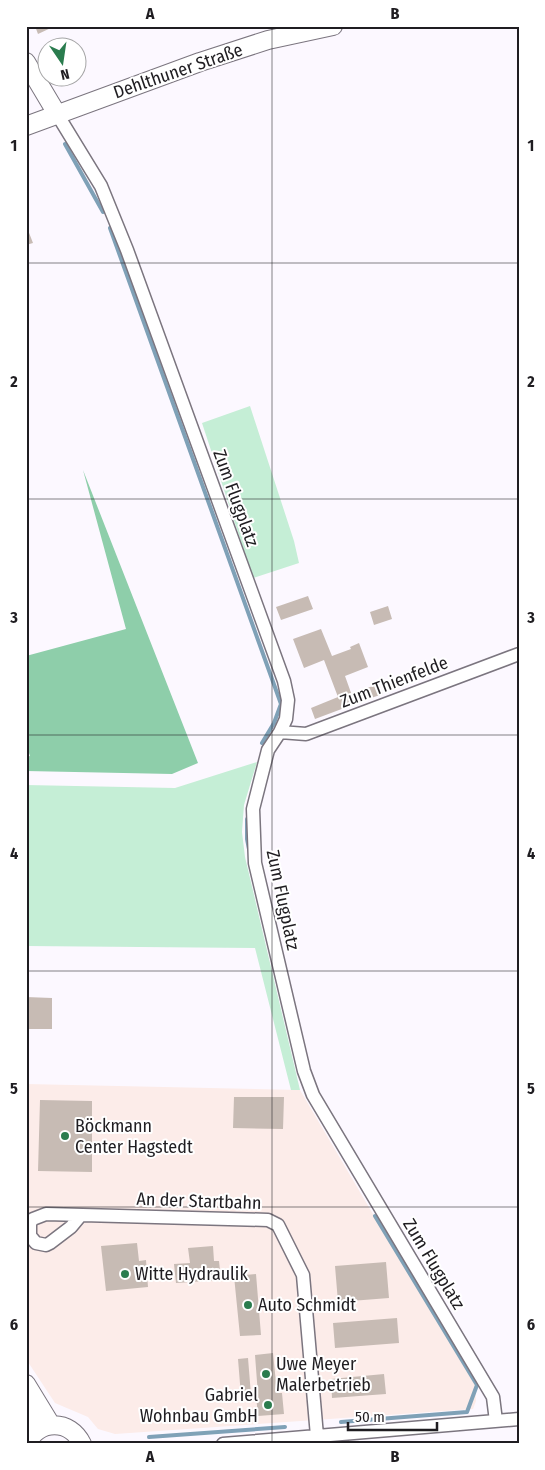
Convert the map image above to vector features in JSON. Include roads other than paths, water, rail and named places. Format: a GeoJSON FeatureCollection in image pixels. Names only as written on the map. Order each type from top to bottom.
{"type":"FeatureCollection","features":[{"type":"Feature","properties":{"kind":"street","name":"Dehlthuner Straße"},"geometry":{"type":"LineString","coordinates":[[26,126],[200,62],[268,40],[333,26]]}},
{"type":"Feature","properties":{"kind":"street"},"geometry":{"type":"LineString","coordinates":[[26,62],[58,114]]}},
{"type":"Feature","properties":{"kind":"street","name":"Zum Flugplatz"},"geometry":{"type":"LineString","coordinates":[[58,114],[101,186],[127,250],[281,672],[288,700],[286,719],[268,750],[253,809],[255,863],[304,1071],[312,1094],[493,1397],[496,1421]]}},
{"type":"Feature","properties":{"kind":"street","name":"Zum Thienfelde"},"geometry":{"type":"LineString","coordinates":[[280,732],[306,734],[519,654]]}},
{"type":"Feature","properties":{"kind":"street","name":"An der Startbahn"},"geometry":{"type":"LineString","coordinates":[[81,1215],[268,1220],[278,1225],[304,1275],[317,1436]]}},
{"type":"Feature","properties":{"kind":"street"},"geometry":{"type":"LineString","coordinates":[[26,1384],[50,1425]]}},
{"type":"Feature","properties":{"kind":"street"},"geometry":{"type":"LineString","coordinates":[[26,1404],[31,1416],[30,1439]]}},
{"type":"Feature","properties":{"kind":"street"},"geometry":{"type":"LineString","coordinates":[[223,1444],[519,1419]]}},
{"type":"Feature","properties":{"kind":"street"},"geometry":{"type":"LineString","coordinates":[[30,1439],[41,1428],[59,1425],[74,1432],[82,1444]]}},
{"type":"Feature","properties":{"kind":"waterway"},"geometry":{"type":"LineString","coordinates":[[65,144],[103,212]]}},
{"type":"Feature","properties":{"kind":"waterway"},"geometry":{"type":"LineString","coordinates":[[110,228],[281,704],[274,723],[262,743]]}},
{"type":"Feature","properties":{"kind":"waterway"},"geometry":{"type":"LineString","coordinates":[[247,819],[249,849]]}},
{"type":"Feature","properties":{"kind":"waterway"},"geometry":{"type":"LineString","coordinates":[[341,1422],[467,1412],[477,1385],[375,1216]]}},
{"type":"Feature","properties":{"kind":"waterway"},"geometry":{"type":"LineString","coordinates":[[149,1437],[285,1427]]}},
{"type":"Feature","properties":{"kind":"place","name":"Böckmann Center Hagstedt"},"geometry":{"type":"Point","coordinates":[65,1136]}},
{"type":"Feature","properties":{"kind":"place","name":"Witte Hydraulik"},"geometry":{"type":"Point","coordinates":[125,1274]}},
{"type":"Feature","properties":{"kind":"place","name":"Auto Schmidt"},"geometry":{"type":"Point","coordinates":[248,1305]}},
{"type":"Feature","properties":{"kind":"place","name":"Uwe Meyer Malerbetrieb"},"geometry":{"type":"Point","coordinates":[266,1374]}},
{"type":"Feature","properties":{"kind":"place","name":"Gabriel Wohnbau GmbH"},"geometry":{"type":"Point","coordinates":[268,1405]}}]}
